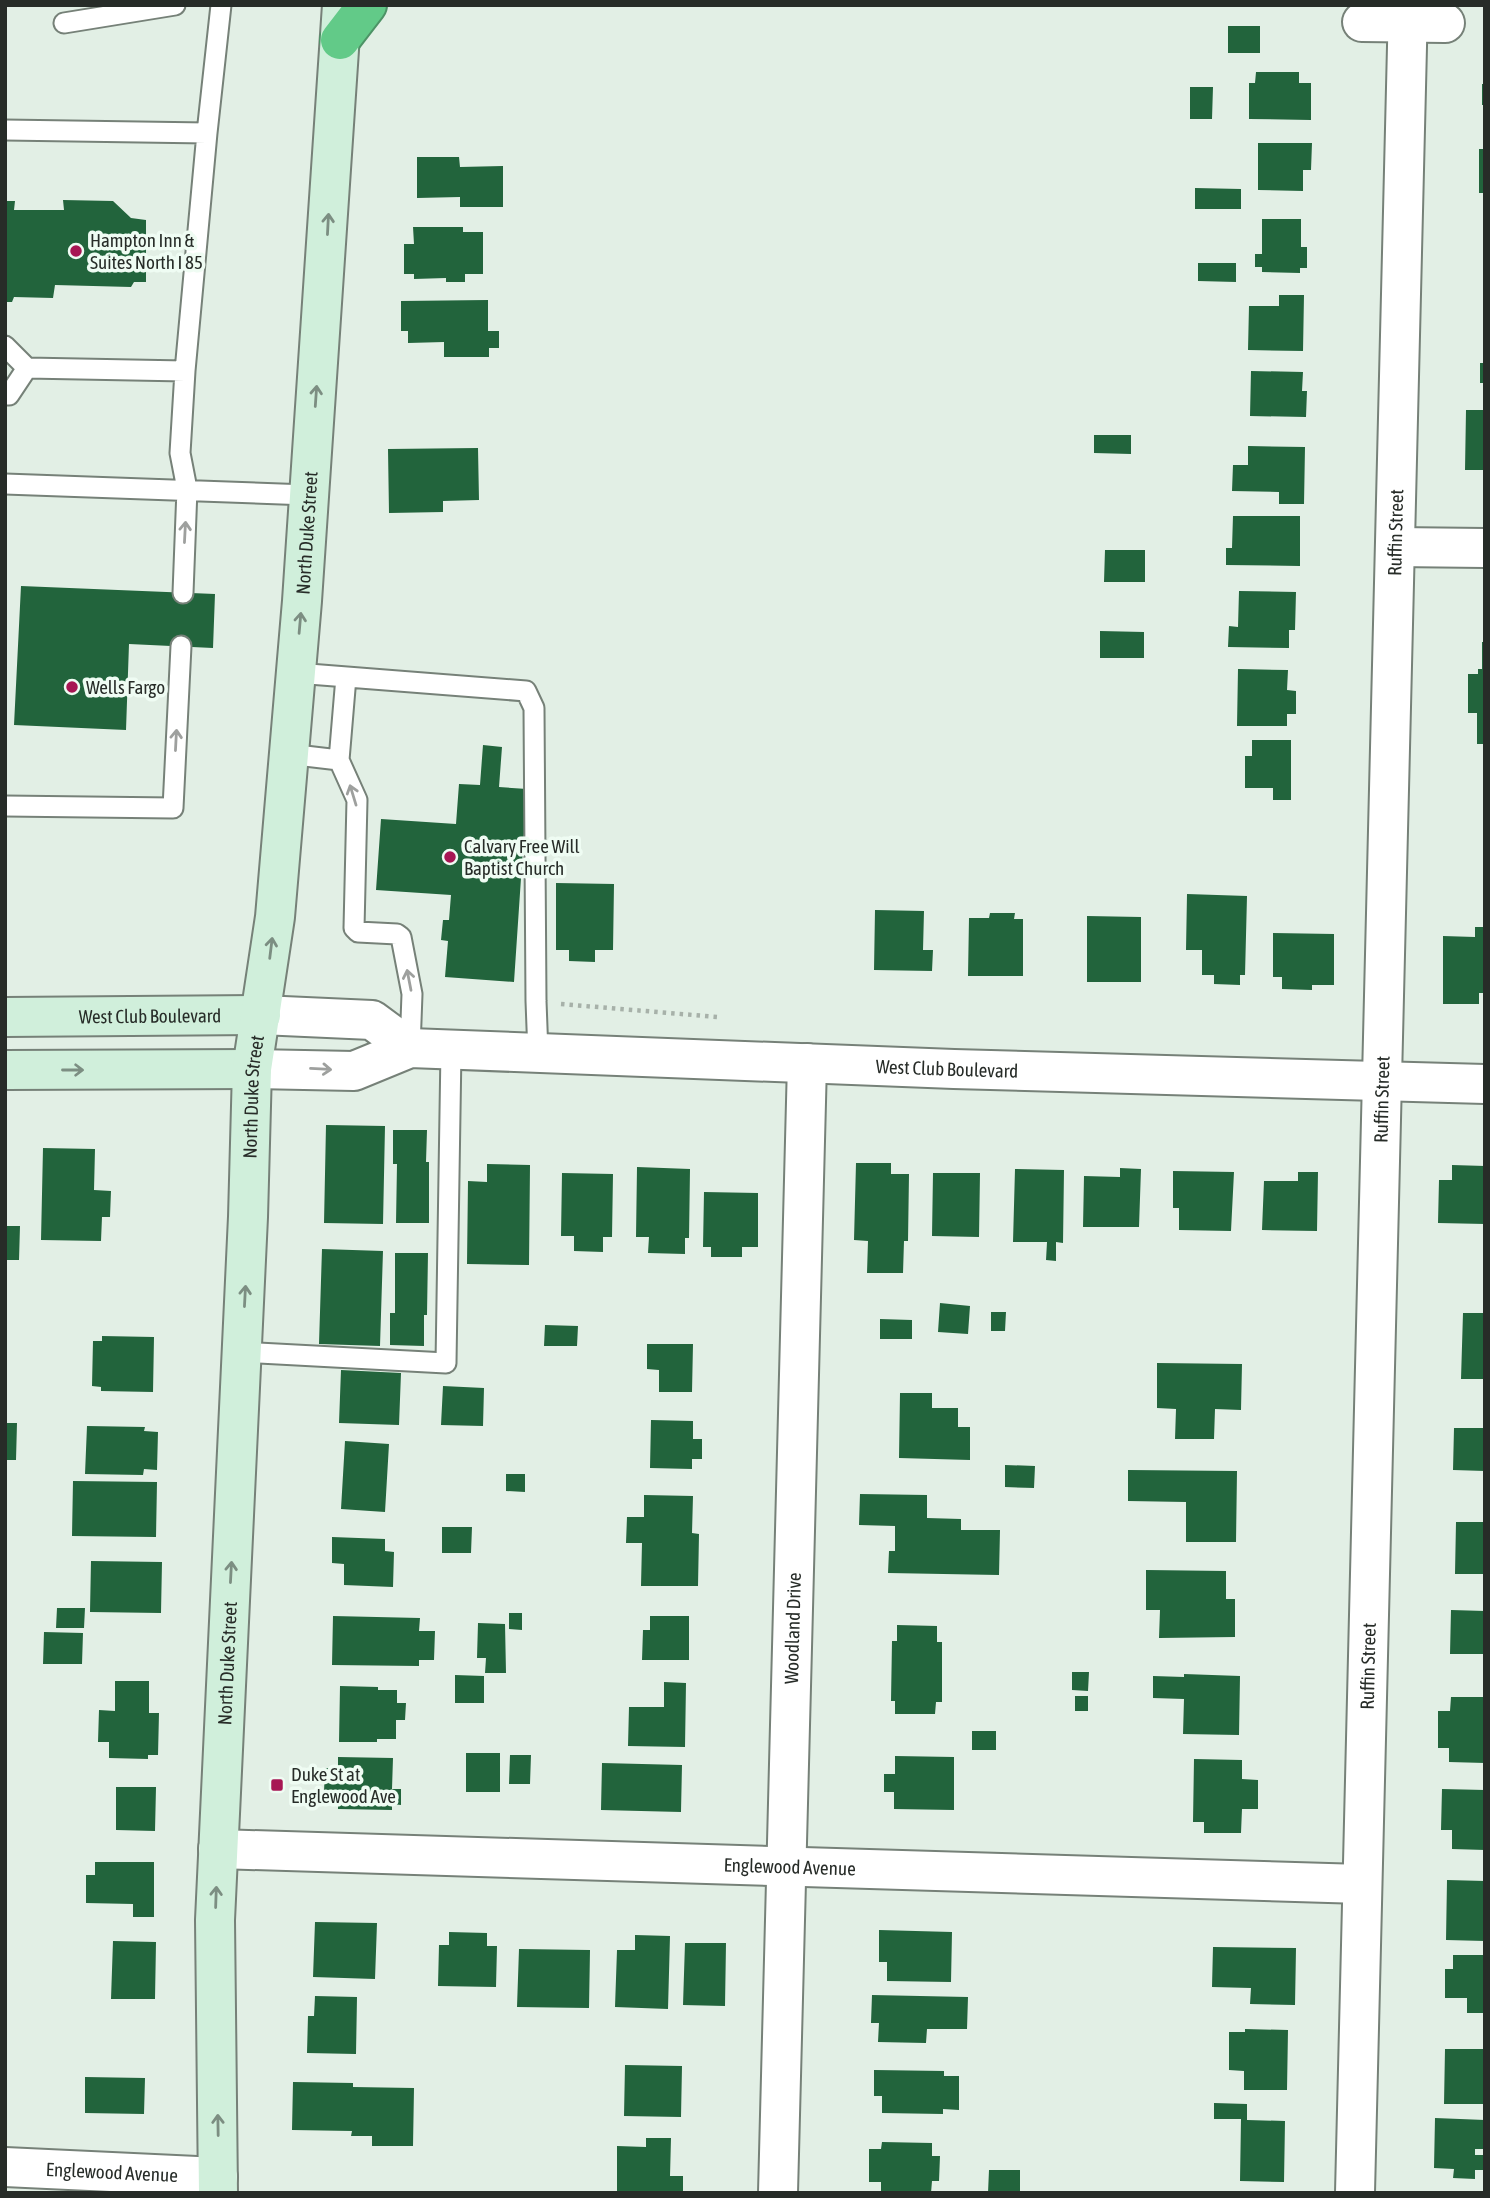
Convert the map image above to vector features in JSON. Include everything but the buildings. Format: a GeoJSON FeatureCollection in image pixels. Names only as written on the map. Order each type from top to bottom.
{"type":"FeatureCollection","features":[{"type":"Feature","properties":{"kind":"highway"},"geometry":{"type":"LineString","coordinates":[[341,23],[367,5]]}},
{"type":"Feature","properties":{"kind":"main road","name":"North Duke Street"},"geometry":{"type":"LineString","coordinates":[[218,2185],[215,1920],[253,1069],[275,917],[296,673],[341,23]]}},
{"type":"Feature","properties":{"kind":"main road","name":"West Club Boulevard"},"geometry":{"type":"LineString","coordinates":[[8,1014],[261,1015]]}},
{"type":"Feature","properties":{"kind":"main road","name":"West Club Boulevard"},"geometry":{"type":"LineString","coordinates":[[5,1070],[253,1069]]}},
{"type":"Feature","properties":{"kind":"street"},"geometry":{"type":"LineString","coordinates":[[1362,22],[1408,14],[1445,23]]}},
{"type":"Feature","properties":{"kind":"street","name":"Ruffin Street"},"geometry":{"type":"LineString","coordinates":[[1355,2193],[1408,14]]}},
{"type":"Feature","properties":{"kind":"street"},"geometry":{"type":"LineString","coordinates":[[1395,547],[1485,548]]}},
{"type":"Feature","properties":{"kind":"street","name":"West Club Boulevard"},"geometry":{"type":"LineString","coordinates":[[261,1015],[372,1020],[410,1048]]}},
{"type":"Feature","properties":{"kind":"street","name":"West Club Boulevard"},"geometry":{"type":"LineString","coordinates":[[253,1069],[354,1071],[410,1048],[954,1069],[1485,1084]]}},
{"type":"Feature","properties":{"kind":"street","name":"Woodland Drive"},"geometry":{"type":"LineString","coordinates":[[778,2193],[807,1063]]}},
{"type":"Feature","properties":{"kind":"street","name":"Englewood Avenue"},"geometry":{"type":"LineString","coordinates":[[218,1849],[1362,1884]]}},
{"type":"Feature","properties":{"kind":"street","name":"Englewood Avenue"},"geometry":{"type":"LineString","coordinates":[[5,2167],[218,2185]]}},
{"type":"Feature","properties":{"kind":"lane"},"geometry":{"type":"LineString","coordinates":[[64,23],[175,5]]}},
{"type":"Feature","properties":{"kind":"lane"},"geometry":{"type":"LineString","coordinates":[[183,593],[187,489],[180,453],[207,133],[222,5]]}},
{"type":"Feature","properties":{"kind":"lane"},"geometry":{"type":"LineString","coordinates":[[5,130],[207,133]]}},
{"type":"Feature","properties":{"kind":"lane"},"geometry":{"type":"LineString","coordinates":[[5,346],[27,368],[186,371]]}},
{"type":"Feature","properties":{"kind":"lane"},"geometry":{"type":"LineString","coordinates":[[5,395],[9,395],[27,368]]}},
{"type":"Feature","properties":{"kind":"lane"},"geometry":{"type":"LineString","coordinates":[[5,484],[308,495]]}},
{"type":"Feature","properties":{"kind":"lane"},"geometry":{"type":"LineString","coordinates":[[5,806],[173,808],[181,646]]}},
{"type":"Feature","properties":{"kind":"lane"},"geometry":{"type":"LineString","coordinates":[[296,673],[526,691],[534,708],[538,1054]]}},
{"type":"Feature","properties":{"kind":"lane"},"geometry":{"type":"LineString","coordinates":[[346,677],[339,760],[357,800],[354,928],[358,932],[397,934],[401,937],[412,994],[410,1048]]}},
{"type":"Feature","properties":{"kind":"lane"},"geometry":{"type":"LineString","coordinates":[[288,754],[339,760]]}},
{"type":"Feature","properties":{"kind":"lane"},"geometry":{"type":"LineString","coordinates":[[242,1352],[446,1363],[451,1050]]}},
{"type":"Feature","properties":{"kind":"path"},"geometry":{"type":"LineString","coordinates":[[536,1002],[717,1017]]}},
{"type":"Feature","properties":{"kind":"place","name":"Hampton Inn & Suites North I 85"},"geometry":{"type":"Point","coordinates":[76,251]}},
{"type":"Feature","properties":{"kind":"place","name":"Wells Fargo"},"geometry":{"type":"Point","coordinates":[72,687]}},
{"type":"Feature","properties":{"kind":"place","name":"Calvary Free Will Baptist Church"},"geometry":{"type":"Point","coordinates":[450,857]}},
{"type":"Feature","properties":{"kind":"place","name":"Duke St at Englewood Ave"},"geometry":{"type":"Point","coordinates":[277,1785]}}]}
